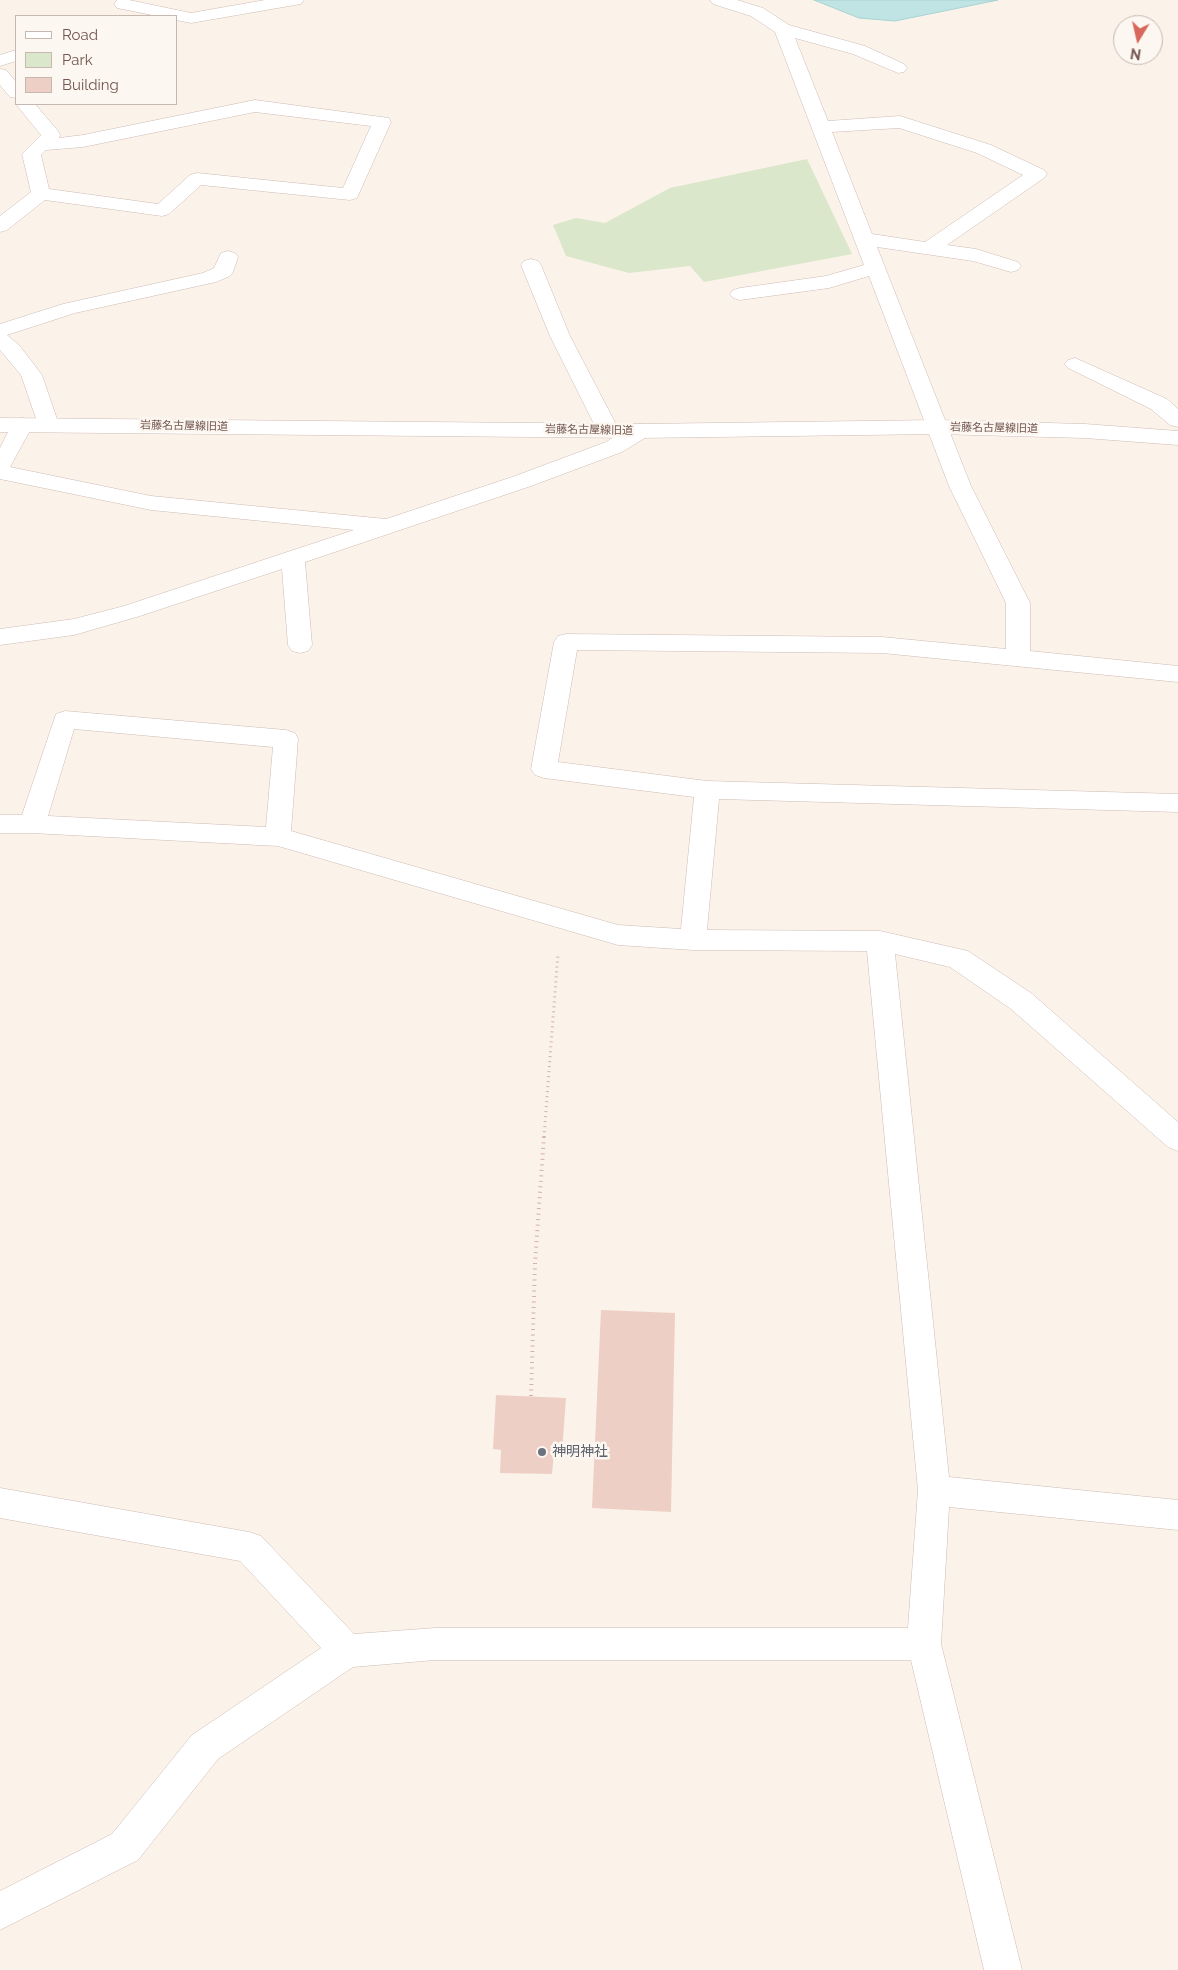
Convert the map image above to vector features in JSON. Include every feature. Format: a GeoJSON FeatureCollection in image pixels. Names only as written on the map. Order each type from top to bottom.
{"type":"FeatureCollection","features":[{"type":"Feature","properties":{"kind":"street"},"geometry":{"type":"LineString","coordinates":[[178,16],[191,18],[295,0]]}},
{"type":"Feature","properties":{"kind":"street"},"geometry":{"type":"LineString","coordinates":[[719,0],[757,12],[783,29],[859,50],[898,68]]}},
{"type":"Feature","properties":{"kind":"street"},"geometry":{"type":"LineString","coordinates":[[121,6],[174,15]]}},
{"type":"Feature","properties":{"kind":"street"},"geometry":{"type":"LineString","coordinates":[[783,29],[960,486],[1018,603],[1018,659]]}},
{"type":"Feature","properties":{"kind":"street"},"geometry":{"type":"LineString","coordinates":[[0,61],[15,55]]}},
{"type":"Feature","properties":{"kind":"street"},"geometry":{"type":"LineString","coordinates":[[0,74],[15,92]]}},
{"type":"Feature","properties":{"kind":"street"},"geometry":{"type":"LineString","coordinates":[[26,105],[51,135],[31,154],[41,194]]}},
{"type":"Feature","properties":{"kind":"street"},"geometry":{"type":"LineString","coordinates":[[0,226],[41,194],[162,210],[197,179],[350,194],[382,122],[255,106],[83,141],[40,145]]}},
{"type":"Feature","properties":{"kind":"street"},"geometry":{"type":"LineString","coordinates":[[821,127],[900,122],[984,150],[1037,174],[929,248]]}},
{"type":"Feature","properties":{"kind":"street"},"geometry":{"type":"LineString","coordinates":[[863,239],[976,255],[1011,266]]}},
{"type":"Feature","properties":{"kind":"street"},"geometry":{"type":"LineString","coordinates":[[0,331],[70,308],[209,278],[223,272],[228,257]]}},
{"type":"Feature","properties":{"kind":"street"},"geometry":{"type":"LineString","coordinates":[[531,265],[560,336],[608,430]]}},
{"type":"Feature","properties":{"kind":"street"},"geometry":{"type":"LineString","coordinates":[[740,294],[830,282],[874,268]]}},
{"type":"Feature","properties":{"kind":"street"},"geometry":{"type":"LineString","coordinates":[[0,340],[12,349],[31,375],[48,425]]}},
{"type":"Feature","properties":{"kind":"street"},"geometry":{"type":"LineString","coordinates":[[1075,364],[1159,404],[1178,420]]}},
{"type":"Feature","properties":{"kind":"street"},"geometry":{"type":"LineString","coordinates":[[0,466],[11,448],[11,425]]}},
{"type":"Feature","properties":{"kind":"street","name":"岩藤名古屋線旧道"},"geometry":{"type":"LineString","coordinates":[[11,425],[640,431],[937,427],[1085,431],[1178,438]]}},
{"type":"Feature","properties":{"kind":"street"},"geometry":{"type":"LineString","coordinates":[[0,636],[74,627],[132,611],[523,481],[614,447],[640,431]]}},
{"type":"Feature","properties":{"kind":"street"},"geometry":{"type":"LineString","coordinates":[[0,472],[151,502],[317,520],[392,525]]}},
{"type":"Feature","properties":{"kind":"street"},"geometry":{"type":"LineString","coordinates":[[293,559],[300,645]]}},
{"type":"Feature","properties":{"kind":"street"},"geometry":{"type":"LineString","coordinates":[[1178,674],[882,645],[566,642],[544,769],[706,790],[1178,803]]}},
{"type":"Feature","properties":{"kind":"street"},"geometry":{"type":"LineString","coordinates":[[32,824],[65,720],[286,739],[278,837]]}},
{"type":"Feature","properties":{"kind":"street"},"geometry":{"type":"LineString","coordinates":[[693,940],[706,790]]}},
{"type":"Feature","properties":{"kind":"street"},"geometry":{"type":"LineString","coordinates":[[0,824],[278,837],[618,935],[693,940],[880,941],[958,958],[1021,1001],[1178,1139]]}},
{"type":"Feature","properties":{"kind":"street"},"geometry":{"type":"LineString","coordinates":[[880,941],[934,1490],[924,1644],[1003,1970]]}},
{"type":"Feature","properties":{"kind":"street"},"geometry":{"type":"LineString","coordinates":[[934,1490],[1178,1514]]}},
{"type":"Feature","properties":{"kind":"street"},"geometry":{"type":"LineString","coordinates":[[0,1503],[249,1547],[347,1651]]}},
{"type":"Feature","properties":{"kind":"street"},"geometry":{"type":"LineString","coordinates":[[0,1911],[125,1847],[206,1747],[347,1651],[435,1644],[924,1644]]}},
{"type":"Feature","properties":{"kind":"path"},"geometry":{"type":"LineString","coordinates":[[530,1396],[535,1263],[561,919]]}},
{"type":"Feature","properties":{"kind":"green space"},"geometry":{"type":"Polygon","coordinates":[[[807,159],[852,254],[704,282],[690,266],[629,273],[566,256],[553,225],[576,218],[605,223],[670,188],[807,159]]]}},
{"type":"Feature","properties":{"kind":"water"},"geometry":{"type":"Polygon","coordinates":[[[814,0],[998,0],[895,21],[859,18],[814,0]]]}},
{"type":"Feature","properties":{"kind":"building"},"geometry":{"type":"Polygon","coordinates":[[[601,1310],[675,1313],[671,1512],[592,1508],[601,1310]]]}},
{"type":"Feature","properties":{"kind":"building"},"geometry":{"type":"Polygon","coordinates":[[[496,1395],[566,1398],[562,1452],[554,1452],[552,1474],[500,1473],[501,1450],[493,1449],[496,1395]]]}},
{"type":"Feature","properties":{"kind":"place","name":"神明神社"},"geometry":{"type":"Point","coordinates":[542,1452]}}]}
